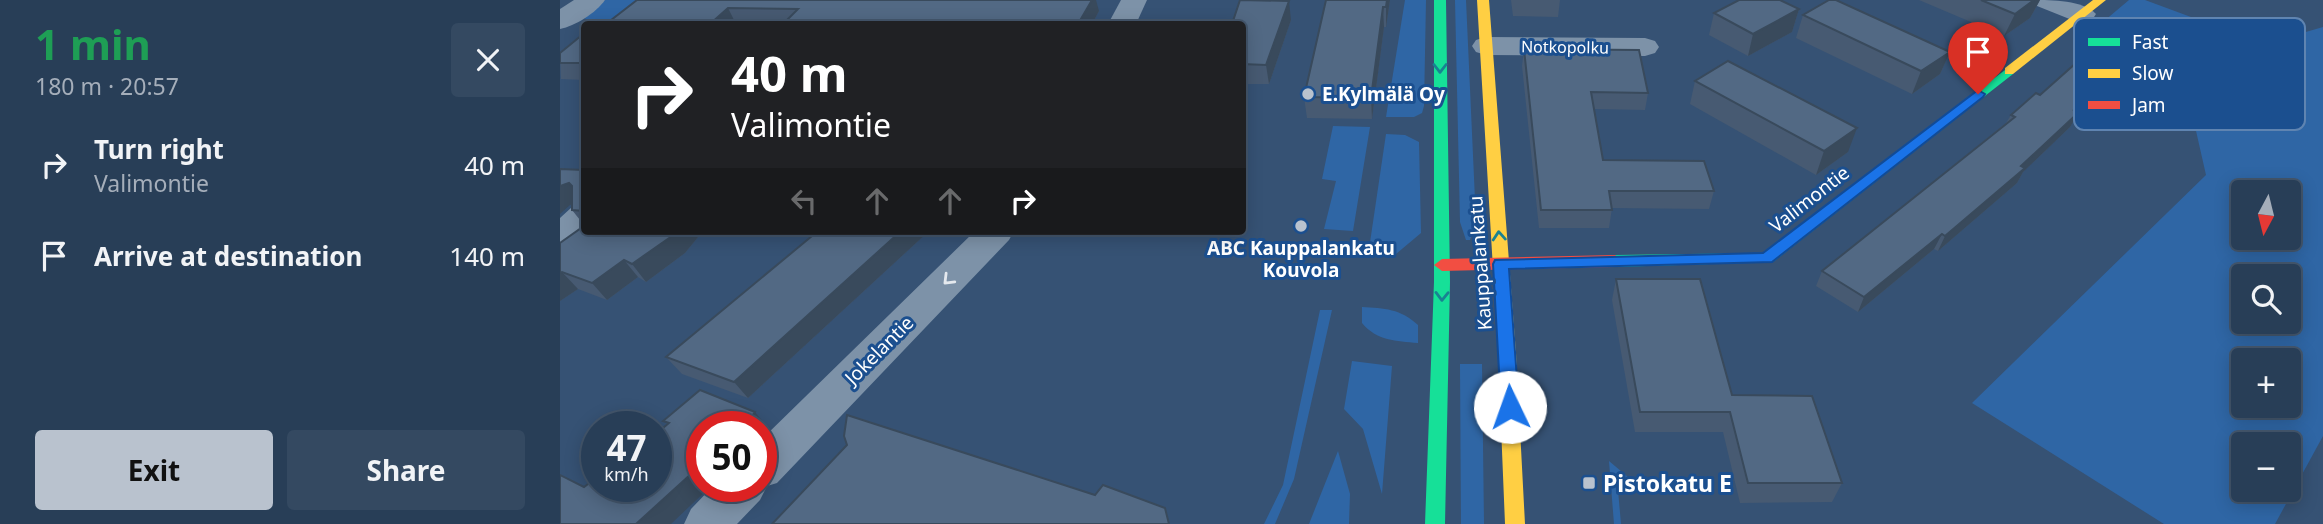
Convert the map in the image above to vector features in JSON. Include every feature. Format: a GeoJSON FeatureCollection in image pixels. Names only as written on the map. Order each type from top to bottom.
{"type":"FeatureCollection","features":[{"type":"Feature","properties":{"kind":"main road","name":"Kauppalankatu"},"geometry":{"type":"LineString","coordinates":[[1435,524],[1442,265],[1440,0]]}},
{"type":"Feature","properties":{"kind":"main road","name":"Kauppalankatu"},"geometry":{"type":"LineString","coordinates":[[1483,0],[1515,524]]}},
{"type":"Feature","properties":{"kind":"main road","name":"Valimontie"},"geometry":{"type":"LineString","coordinates":[[2077,18],[2091,7]]}},
{"type":"Feature","properties":{"kind":"main road","name":"Valimontie"},"geometry":{"type":"LineString","coordinates":[[1442,265],[1767,258],[2074,20]]}},
{"type":"Feature","properties":{"kind":"street"},"geometry":{"type":"LineString","coordinates":[[560,21],[592,0]]}},
{"type":"Feature","properties":{"kind":"street"},"geometry":{"type":"LineString","coordinates":[[1124,21],[1134,0]]}},
{"type":"Feature","properties":{"kind":"street"},"geometry":{"type":"LineString","coordinates":[[2046,0],[2091,7]]}},
{"type":"Feature","properties":{"kind":"street"},"geometry":{"type":"LineString","coordinates":[[560,28],[581,29]]}},
{"type":"Feature","properties":{"kind":"street","name":"Notkopolku"},"geometry":{"type":"LineString","coordinates":[[1486,46],[1645,47]]}},
{"type":"Feature","properties":{"kind":"street"},"geometry":{"type":"LineString","coordinates":[[560,239],[581,218]]}},
{"type":"Feature","properties":{"kind":"street","name":"Jokelantie"},"geometry":{"type":"LineString","coordinates":[[777,453],[992,235]]}},
{"type":"Feature","properties":{"kind":"street"},"geometry":{"type":"LineString","coordinates":[[707,524],[728,502]]}},
{"type":"Feature","properties":{"kind":"shaded area"},"geometry":{"type":"Polygon","coordinates":[[[605,0],[656,0],[637,21],[590,21],[584,18],[605,0]]]}},
{"type":"Feature","properties":{"kind":"shaded area"},"geometry":{"type":"Polygon","coordinates":[[[1405,0],[1426,0],[1424,106],[1422,113],[1414,117],[1386,117],[1405,0]]]}},
{"type":"Feature","properties":{"kind":"shaded area"},"geometry":{"type":"Polygon","coordinates":[[[1455,0],[1466,0],[1476,222],[1470,240],[1466,240],[1460,222],[1455,0]]]}},
{"type":"Feature","properties":{"kind":"shaded area"},"geometry":{"type":"Polygon","coordinates":[[[2129,0],[2145,0],[2194,18],[2108,18],[2129,0]]]}},
{"type":"Feature","properties":{"kind":"shaded area"},"geometry":{"type":"Polygon","coordinates":[[[2323,27],[2323,436],[2301,476],[2301,432],[2231,432],[2231,502],[2287,502],[2275,524],[2164,524],[1972,403],[2206,175],[2196,130],[2305,130],[2305,32],[2323,27]]]}},
{"type":"Feature","properties":{"kind":"shaded area"},"geometry":{"type":"Polygon","coordinates":[[[1333,126],[1370,127],[1353,231],[1324,229],[1336,181],[1322,179],[1333,126]]]}},
{"type":"Feature","properties":{"kind":"shaded area"},"geometry":{"type":"Polygon","coordinates":[[[1386,134],[1405,135],[1419,142],[1421,233],[1396,254],[1368,256],[1386,134]]]}},
{"type":"Feature","properties":{"kind":"shaded area"},"geometry":{"type":"Polygon","coordinates":[[[1362,307],[1392,310],[1412,320],[1418,325],[1418,343],[1387,339],[1374,333],[1362,323],[1362,307]]]}},
{"type":"Feature","properties":{"kind":"shaded area"},"geometry":{"type":"Polygon","coordinates":[[[1320,310],[1332,310],[1294,479],[1275,524],[1264,524],[1283,485],[1320,310]]]}},
{"type":"Feature","properties":{"kind":"shaded area"},"geometry":{"type":"Polygon","coordinates":[[[1352,361],[1392,366],[1382,494],[1363,429],[1344,409],[1352,361]]]}},
{"type":"Feature","properties":{"kind":"shaded area"},"geometry":{"type":"Polygon","coordinates":[[[1460,364],[1482,364],[1484,524],[1461,524],[1460,364]]]}},
{"type":"Feature","properties":{"kind":"shaded area"},"geometry":{"type":"Polygon","coordinates":[[[1338,451],[1350,494],[1349,524],[1309,524],[1338,451]]]}},
{"type":"Feature","properties":{"kind":"shaded area"},"geometry":{"type":"Polygon","coordinates":[[[1609,461],[1641,488],[1642,492],[1618,490],[1621,524],[1614,524],[1609,461]]]}},
{"type":"Feature","properties":{"kind":"building"},"geometry":{"type":"Polygon","coordinates":[[[637,0],[1092,0],[1080,21],[786,21],[798,9],[728,8],[713,21],[610,21],[637,0]]]}},
{"type":"Feature","properties":{"kind":"building"},"geometry":{"type":"Polygon","coordinates":[[[1240,0],[1289,1],[1266,65],[1246,64],[1246,21],[1233,21],[1240,0]]]}},
{"type":"Feature","properties":{"kind":"building"},"geometry":{"type":"Polygon","coordinates":[[[1326,0],[1387,0],[1386,7],[1383,7],[1371,98],[1304,97],[1326,0]]]}},
{"type":"Feature","properties":{"kind":"building"},"geometry":{"type":"Polygon","coordinates":[[[1739,0],[1780,0],[1799,9],[1753,34],[1714,13],[1739,0]]]}},
{"type":"Feature","properties":{"kind":"building"},"geometry":{"type":"Polygon","coordinates":[[[1829,0],[1836,0],[1950,52],[1921,71],[1803,15],[1829,0]]]}},
{"type":"Feature","properties":{"kind":"building"},"geometry":{"type":"Polygon","coordinates":[[[1981,0],[2034,0],[2015,14],[1981,0]]]}},
{"type":"Feature","properties":{"kind":"building"},"geometry":{"type":"Polygon","coordinates":[[[581,36],[581,63],[560,63],[560,53],[581,36]]]}},
{"type":"Feature","properties":{"kind":"building"},"geometry":{"type":"Polygon","coordinates":[[[1524,49],[1639,50],[1648,93],[1591,92],[1603,160],[1704,161],[1714,191],[1609,191],[1612,210],[1541,210],[1524,49]]]}},
{"type":"Feature","properties":{"kind":"building"},"geometry":{"type":"Polygon","coordinates":[[[1728,61],[1857,128],[1824,151],[1695,81],[1728,61]]]}},
{"type":"Feature","properties":{"kind":"building"},"geometry":{"type":"Polygon","coordinates":[[[2074,65],[2074,117],[2021,166],[2025,168],[1945,236],[1942,234],[1864,297],[1822,271],[2015,117],[2011,115],[2036,93],[2040,95],[2074,65]]]}},
{"type":"Feature","properties":{"kind":"building"},"geometry":{"type":"Polygon","coordinates":[[[560,169],[581,170],[581,211],[572,210],[572,186],[569,183],[560,186],[560,169]]]}},
{"type":"Feature","properties":{"kind":"building"},"geometry":{"type":"Polygon","coordinates":[[[581,228],[581,235],[673,235],[632,264],[624,260],[592,283],[560,273],[560,243],[581,228]]]}},
{"type":"Feature","properties":{"kind":"building"},"geometry":{"type":"Polygon","coordinates":[[[813,235],[897,235],[734,382],[666,357],[813,235]]]}},
{"type":"Feature","properties":{"kind":"building"},"geometry":{"type":"Polygon","coordinates":[[[1616,279],[1700,279],[1732,395],[1812,396],[1842,483],[1748,483],[1730,412],[1640,412],[1616,279]]]}},
{"type":"Feature","properties":{"kind":"building"},"geometry":{"type":"Polygon","coordinates":[[[700,390],[752,411],[686,411],[686,479],[672,491],[672,413],[700,390]]]}},
{"type":"Feature","properties":{"kind":"building"},"geometry":{"type":"Polygon","coordinates":[[[847,415],[1095,495],[1103,485],[1165,508],[1169,524],[772,524],[847,445],[844,436],[847,415]]]}},
{"type":"Feature","properties":{"kind":"building"},"geometry":{"type":"Polygon","coordinates":[[[560,475],[581,486],[581,502],[660,502],[636,524],[560,524],[560,475]]]}},
{"type":"Feature","properties":{"kind":"traffic: fast"},"geometry":{"type":"LineString","coordinates":[[1435,524],[1442,282],[1440,0]]}},
{"type":"Feature","properties":{"kind":"traffic: fast"},"geometry":{"type":"LineString","coordinates":[[1615,261],[1767,258],[2009,71]]}},
{"type":"Feature","properties":{"kind":"traffic: slow"},"geometry":{"type":"LineString","coordinates":[[1483,0],[1507,353],[1515,524]]}},
{"type":"Feature","properties":{"kind":"traffic: slow"},"geometry":{"type":"LineString","coordinates":[[2077,18],[2100,0]]}},
{"type":"Feature","properties":{"kind":"traffic: slow"},"geometry":{"type":"LineString","coordinates":[[2009,71],[2074,20]]}},
{"type":"Feature","properties":{"kind":"traffic: jam"},"geometry":{"type":"LineString","coordinates":[[1442,265],[1615,261]]}},
{"type":"Feature","properties":{"kind":"place","name":"E.Kylmälä Oy"},"geometry":{"type":"Point","coordinates":[1308,94]}},
{"type":"Feature","properties":{"kind":"place","name":"ABC Kauppalankatu Kouvola"},"geometry":{"type":"Point","coordinates":[1301,226]}},
{"type":"Feature","properties":{"kind":"place","name":"Pistokatu E"},"geometry":{"type":"Point","coordinates":[1589,483]}},
{"type":"Feature","properties":{"kind":"route"},"geometry":{"type":"LineString","coordinates":[[1510,407],[1501,264],[1767,258],[1978,94]]}}]}
